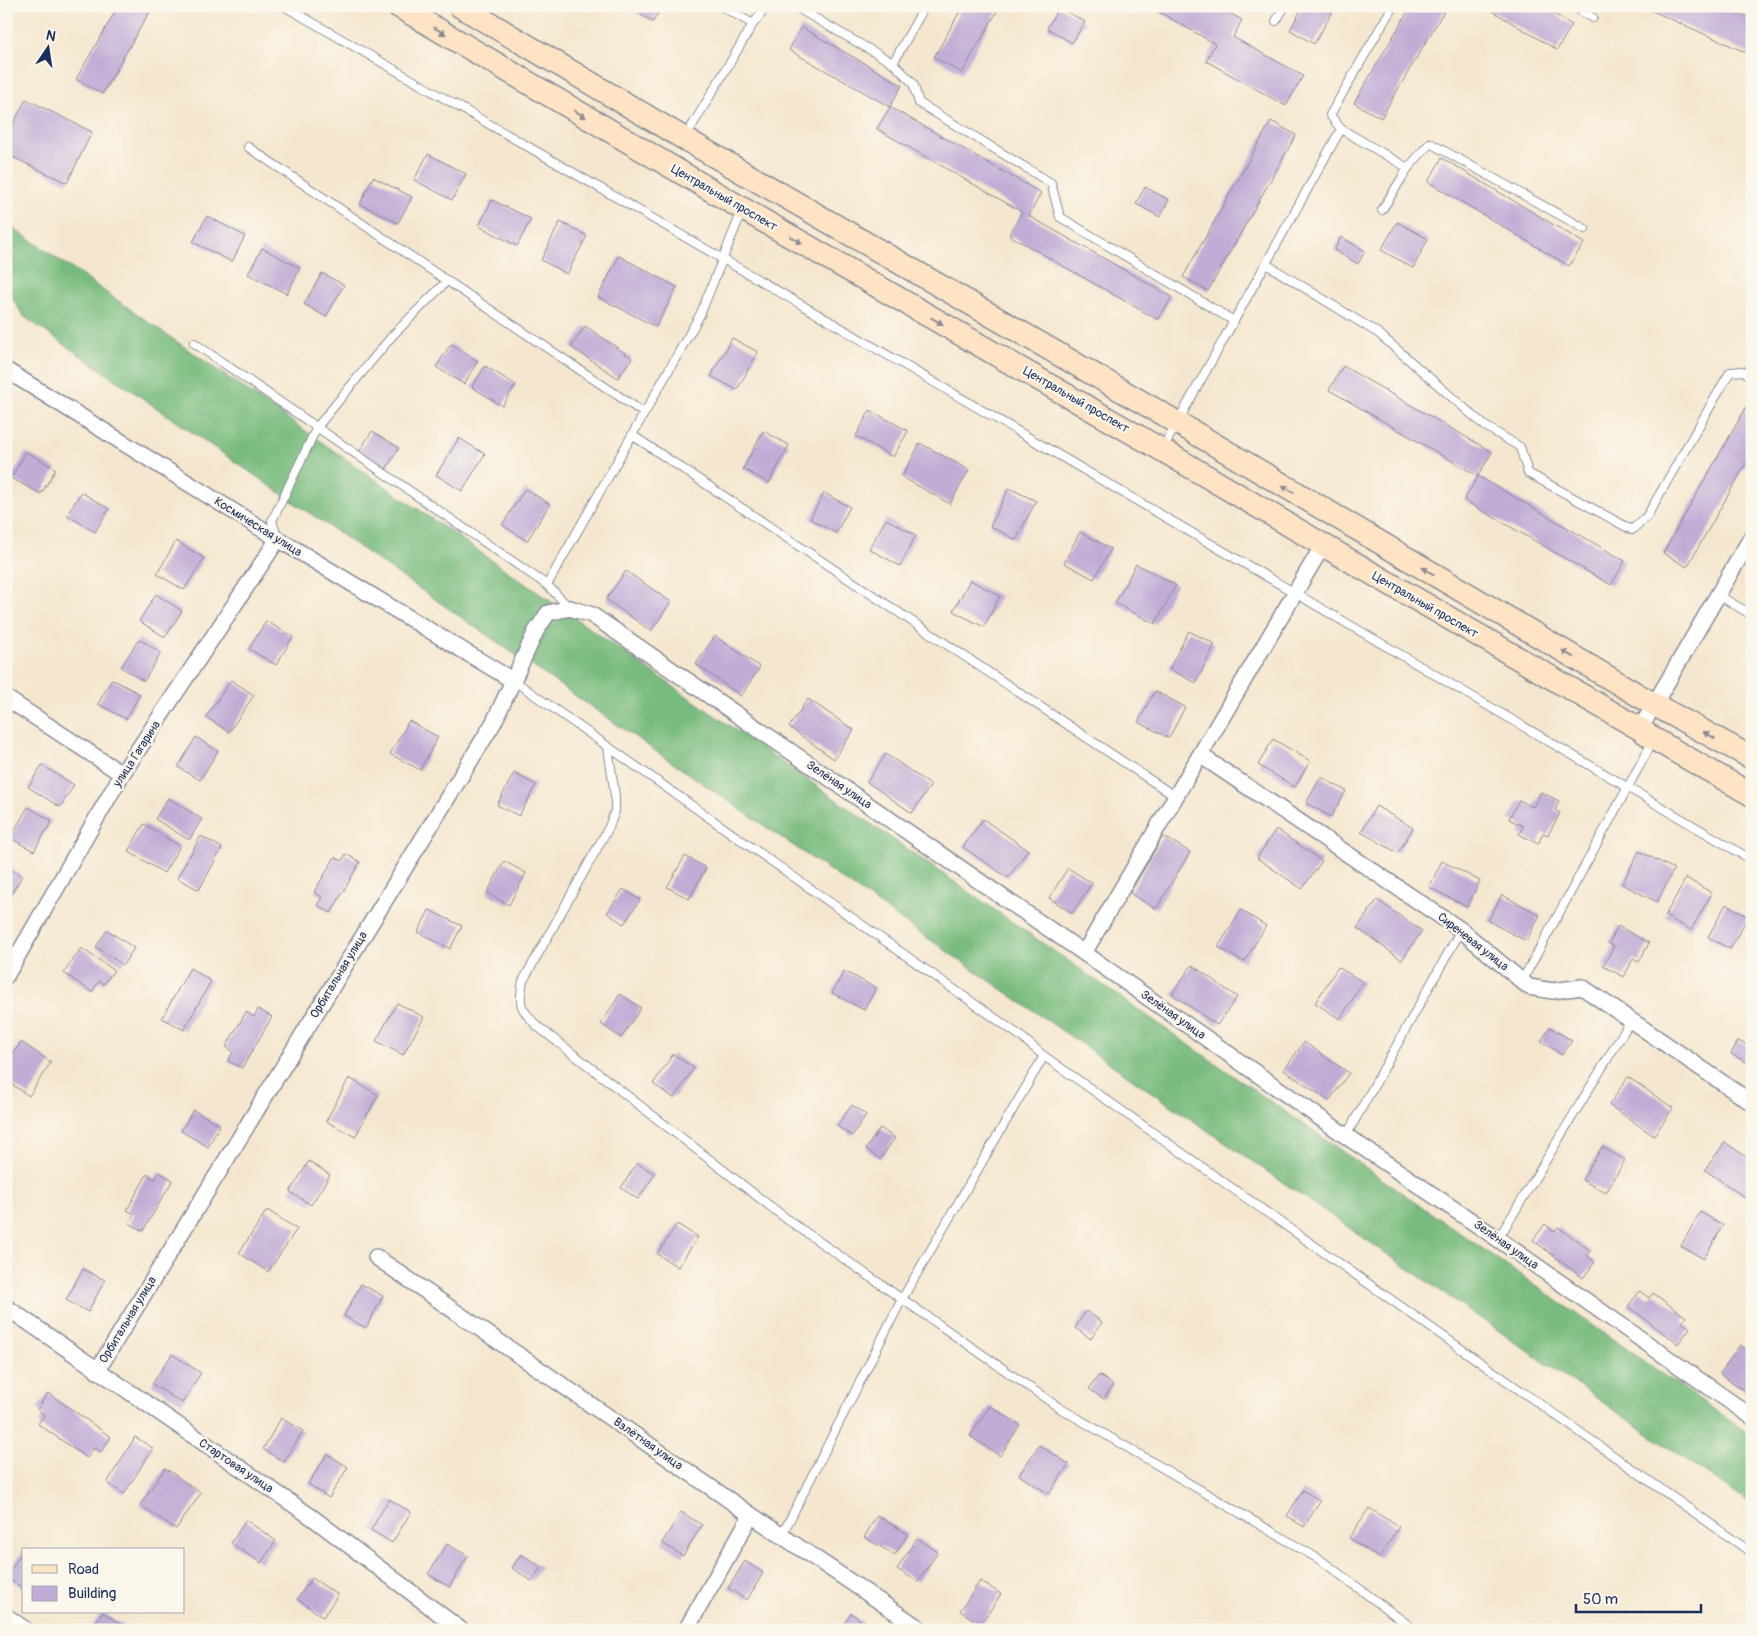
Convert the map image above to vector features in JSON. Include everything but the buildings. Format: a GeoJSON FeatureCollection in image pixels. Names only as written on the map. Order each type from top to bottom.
{"type":"FeatureCollection","features":[{"type":"Feature","properties":{"kind":"street","name":"Центральный проспект"},"geometry":{"type":"LineString","coordinates":[[398,6],[743,209],[1162,450],[1752,795]]}},
{"type":"Feature","properties":{"kind":"street"},"geometry":{"type":"LineString","coordinates":[[460,6],[685,139],[1178,424],[1655,705],[1752,758]]}},
{"type":"Feature","properties":{"kind":"street","name":"Космическая улица"},"geometry":{"type":"LineString","coordinates":[[6,370],[278,539],[512,680]]}},
{"type":"Feature","properties":{"kind":"street"},"geometry":{"type":"LineString","coordinates":[[1647,734],[1655,705],[1752,536]]}},
{"type":"Feature","properties":{"kind":"street","name":"улица Гагарина"},"geometry":{"type":"LineString","coordinates":[[6,976],[122,774],[278,539]]}},
{"type":"Feature","properties":{"kind":"street"},"geometry":{"type":"LineString","coordinates":[[1084,953],[1322,545]]}},
{"type":"Feature","properties":{"kind":"street","name":"Орбитальная улица"},"geometry":{"type":"LineString","coordinates":[[97,1371],[494,722],[536,631],[548,613],[570,608]]}},
{"type":"Feature","properties":{"kind":"street","name":"Зелёная улица"},"geometry":{"type":"LineString","coordinates":[[570,608],[592,615],[1498,1239],[1752,1417]]}},
{"type":"Feature","properties":{"kind":"street"},"geometry":{"type":"LineString","coordinates":[[6,698],[122,774]]}},
{"type":"Feature","properties":{"kind":"street","name":"Сиреневая улица"},"geometry":{"type":"LineString","coordinates":[[1200,755],[1461,930],[1529,986],[1553,991],[1582,987],[1752,1103]]}},
{"type":"Feature","properties":{"kind":"street","name":"Взлётная улица"},"geometry":{"type":"LineString","coordinates":[[376,1256],[751,1515],[922,1630]]}},
{"type":"Feature","properties":{"kind":"street","name":"Стартовая улица"},"geometry":{"type":"LineString","coordinates":[[6,1307],[313,1518],[461,1630]]}},
{"type":"Feature","properties":{"kind":"street"},"geometry":{"type":"LineString","coordinates":[[686,1630],[751,1515]]}},
{"type":"Feature","properties":{"kind":"street"},"geometry":{"type":"LineString","coordinates":[[6,1616],[26,1630]]}},
{"type":"Feature","properties":{"kind":"lane"},"geometry":{"type":"LineString","coordinates":[[284,6],[723,258],[1752,860]]}},
{"type":"Feature","properties":{"kind":"lane"},"geometry":{"type":"LineString","coordinates":[[721,6],[753,24]]}},
{"type":"Feature","properties":{"kind":"lane"},"geometry":{"type":"LineString","coordinates":[[685,139],[753,24],[767,6]]}},
{"type":"Feature","properties":{"kind":"lane"},"geometry":{"type":"LineString","coordinates":[[794,6],[893,63],[913,83],[919,102],[1051,183],[1060,217],[1234,321]]}},
{"type":"Feature","properties":{"kind":"lane"},"geometry":{"type":"LineString","coordinates":[[893,63],[925,6]]}},
{"type":"Feature","properties":{"kind":"lane"},"geometry":{"type":"LineString","coordinates":[[1276,21],[1285,6]]}},
{"type":"Feature","properties":{"kind":"lane"},"geometry":{"type":"LineString","coordinates":[[1393,6],[1330,115],[1341,129],[1408,168]]}},
{"type":"Feature","properties":{"kind":"lane"},"geometry":{"type":"LineString","coordinates":[[1573,6],[1593,18]]}},
{"type":"Feature","properties":{"kind":"lane"},"geometry":{"type":"LineString","coordinates":[[1162,450],[1341,129]]}},
{"type":"Feature","properties":{"kind":"lane"},"geometry":{"type":"LineString","coordinates":[[1382,210],[1408,168],[1430,143],[1585,229]]}},
{"type":"Feature","properties":{"kind":"lane"},"geometry":{"type":"LineString","coordinates":[[248,147],[644,413]]}},
{"type":"Feature","properties":{"kind":"lane"},"geometry":{"type":"LineString","coordinates":[[547,585],[700,314],[743,209]]}},
{"type":"Feature","properties":{"kind":"lane"},"geometry":{"type":"LineString","coordinates":[[1266,264],[1378,333],[1485,426],[1520,448],[1528,473],[1632,530],[1647,516],[1730,372],[1743,372],[1752,377]]}},
{"type":"Feature","properties":{"kind":"lane"},"geometry":{"type":"LineString","coordinates":[[278,539],[272,521],[317,427],[392,336],[446,281]]}},
{"type":"Feature","properties":{"kind":"lane"},"geometry":{"type":"LineString","coordinates":[[194,343],[547,585],[570,608]]}},
{"type":"Feature","properties":{"kind":"lane"},"geometry":{"type":"LineString","coordinates":[[632,435],[1176,796]]}},
{"type":"Feature","properties":{"kind":"lane"},"geometry":{"type":"LineString","coordinates":[[1718,595],[1752,615]]}},
{"type":"Feature","properties":{"kind":"lane"},"geometry":{"type":"LineString","coordinates":[[512,680],[1019,1035],[1044,1056],[1752,1553]]}},
{"type":"Feature","properties":{"kind":"lane"},"geometry":{"type":"LineString","coordinates":[[1522,980],[1627,786],[1647,734]]}},
{"type":"Feature","properties":{"kind":"lane"},"geometry":{"type":"LineString","coordinates":[[608,746],[615,796],[615,811],[609,827],[523,981],[519,998],[524,1012],[537,1026],[788,1220],[1058,1407],[1322,1561],[1415,1630]]}},
{"type":"Feature","properties":{"kind":"lane"},"geometry":{"type":"LineString","coordinates":[[1346,1136],[1461,930]]}},
{"type":"Feature","properties":{"kind":"lane"},"geometry":{"type":"LineString","coordinates":[[1498,1239],[1631,1020]]}},
{"type":"Feature","properties":{"kind":"lane"},"geometry":{"type":"LineString","coordinates":[[782,1535],[902,1299],[1044,1056]]}},
{"type":"Feature","properties":{"kind":"green space"},"geometry":{"type":"Polygon","coordinates":[[[6,223],[1752,1436],[1752,1505],[23,316],[6,286],[6,223]]]}}]}
